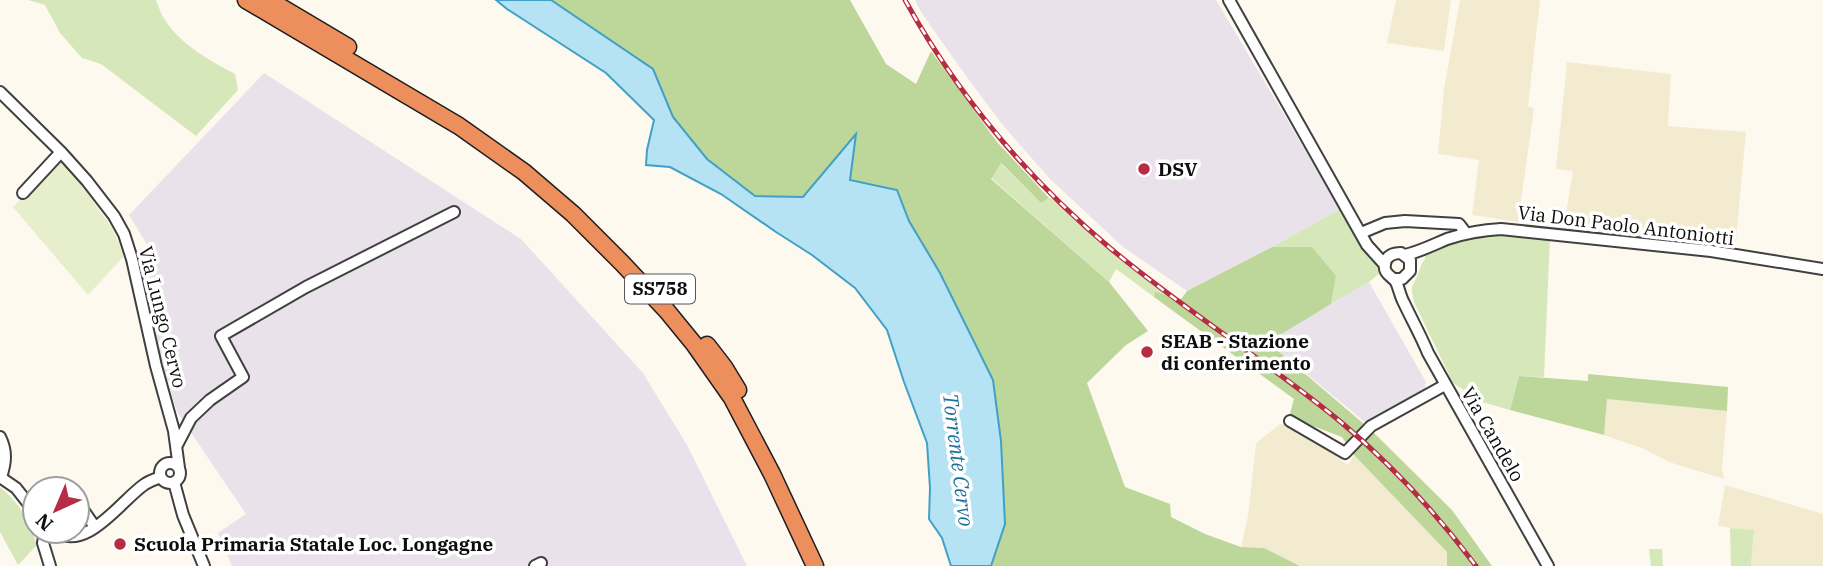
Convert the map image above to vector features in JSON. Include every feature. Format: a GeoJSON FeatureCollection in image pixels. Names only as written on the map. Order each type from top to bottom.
{"type":"FeatureCollection","features":[{"type":"Feature","properties":{"kind":"highway","name":"SS758"},"geometry":{"type":"LineString","coordinates":[[246,0],[459,126],[524,172],[622,263],[694,344],[732,398],[772,474],[815,566]]}},
{"type":"Feature","properties":{"kind":"highway","name":"SS758"},"geometry":{"type":"LineString","coordinates":[[269,0],[467,119],[531,167],[586,214],[627,254],[674,304],[724,367],[782,468],[823,566]]}},
{"type":"Feature","properties":{"kind":"street"},"geometry":{"type":"LineString","coordinates":[[1229,0],[1360,233],[1367,245],[1385,265],[1388,275],[1404,274],[1410,260],[1399,254],[1385,253],[1360,233]]}},
{"type":"Feature","properties":{"kind":"street","name":"Via Lungo Cervo"},"geometry":{"type":"LineString","coordinates":[[0,92],[87,181],[114,216],[124,234],[177,450],[179,468]]}},
{"type":"Feature","properties":{"kind":"street"},"geometry":{"type":"LineString","coordinates":[[23,193],[61,152]]}},
{"type":"Feature","properties":{"kind":"street"},"geometry":{"type":"LineString","coordinates":[[166,463],[172,463],[179,468],[179,478],[174,482],[168,483],[161,477],[160,471],[166,463],[177,450],[191,418],[210,400],[243,377],[220,336],[306,287],[454,212]]}},
{"type":"Feature","properties":{"kind":"street"},"geometry":{"type":"LineString","coordinates":[[1360,233],[1385,223],[1405,220],[1464,227]]}},
{"type":"Feature","properties":{"kind":"street","name":"Via Don Paolo Antoniotti"},"geometry":{"type":"LineString","coordinates":[[1399,254],[1427,248],[1464,227],[1711,251],[1823,269]]}},
{"type":"Feature","properties":{"kind":"street","name":"Via Don Paolo Antoniotti"},"geometry":{"type":"LineString","coordinates":[[1404,274],[1427,248]]}},
{"type":"Feature","properties":{"kind":"street"},"geometry":{"type":"LineString","coordinates":[[1385,265],[1388,258],[1399,254]]}},
{"type":"Feature","properties":{"kind":"street","name":"Via Candelo"},"geometry":{"type":"LineString","coordinates":[[1404,274],[1403,302],[1445,385],[1548,566]]}},
{"type":"Feature","properties":{"kind":"street"},"geometry":{"type":"LineString","coordinates":[[1290,421],[1345,453],[1371,426],[1445,385]]}},
{"type":"Feature","properties":{"kind":"street"},"geometry":{"type":"LineString","coordinates":[[0,437],[5,447],[6,463],[0,477],[21,494]]}},
{"type":"Feature","properties":{"kind":"street"},"geometry":{"type":"LineString","coordinates":[[91,529],[100,525],[147,482],[161,477]]}},
{"type":"Feature","properties":{"kind":"street"},"geometry":{"type":"LineString","coordinates":[[174,482],[183,516],[204,566]]}},
{"type":"Feature","properties":{"kind":"street"},"geometry":{"type":"LineString","coordinates":[[91,521],[95,527]]}},
{"type":"Feature","properties":{"kind":"street"},"geometry":{"type":"LineString","coordinates":[[44,545],[50,566]]}},
{"type":"Feature","properties":{"kind":"shaded area"},"geometry":{"type":"Polygon","coordinates":[[[915,0],[1216,0],[1340,209],[1187,291],[1123,247],[1049,178],[1001,123],[915,0]]]}},
{"type":"Feature","properties":{"kind":"shaded area"},"geometry":{"type":"Polygon","coordinates":[[[1396,0],[1451,0],[1444,51],[1387,43],[1396,0]]]}},
{"type":"Feature","properties":{"kind":"shaded area"},"geometry":{"type":"Polygon","coordinates":[[[1460,0],[1540,0],[1528,106],[1534,109],[1518,222],[1472,215],[1479,160],[1438,154],[1444,89],[1460,0]]]}},
{"type":"Feature","properties":{"kind":"shaded area"},"geometry":{"type":"Polygon","coordinates":[[[1567,62],[1671,74],[1668,126],[1746,132],[1735,250],[1563,231],[1573,171],[1556,169],[1567,62]]]}},
{"type":"Feature","properties":{"kind":"shaded area"},"geometry":{"type":"Polygon","coordinates":[[[264,73],[521,239],[643,373],[687,445],[747,566],[232,566],[218,533],[246,514],[177,412],[159,353],[141,267],[154,256],[129,215],[264,73]]]}},
{"type":"Feature","properties":{"kind":"shaded area"},"geometry":{"type":"Polygon","coordinates":[[[1369,282],[1426,382],[1425,389],[1366,423],[1267,341],[1369,282]]]}},
{"type":"Feature","properties":{"kind":"shaded area"},"geometry":{"type":"Polygon","coordinates":[[[1607,399],[1727,411],[1722,468],[1724,479],[1669,462],[1644,449],[1604,435],[1607,399]]]}},
{"type":"Feature","properties":{"kind":"shaded area"},"geometry":{"type":"Polygon","coordinates":[[[1280,424],[1292,424],[1348,465],[1354,455],[1447,552],[1447,566],[1300,566],[1264,548],[1241,547],[1248,516],[1256,443],[1280,424]]]}},
{"type":"Feature","properties":{"kind":"shaded area"},"geometry":{"type":"Polygon","coordinates":[[[1725,485],[1823,514],[1823,566],[1751,566],[1754,531],[1718,526],[1725,485]]]}},
{"type":"Feature","properties":{"kind":"green space"},"geometry":{"type":"Polygon","coordinates":[[[28,0],[156,0],[164,18],[179,37],[235,74],[238,90],[196,136],[101,64],[82,58],[60,33],[45,5],[28,0]]]}},
{"type":"Feature","properties":{"kind":"green space"},"geometry":{"type":"Polygon","coordinates":[[[551,0],[850,0],[886,64],[916,84],[931,51],[997,142],[1049,198],[1041,203],[1001,163],[991,179],[1109,282],[1148,331],[1126,345],[1087,383],[1125,487],[1170,504],[1171,517],[1205,534],[1241,547],[1264,548],[1300,566],[991,566],[1005,524],[993,380],[940,273],[909,221],[897,191],[803,197],[755,196],[707,159],[673,117],[652,69],[551,0]]]}},
{"type":"Feature","properties":{"kind":"green space"},"geometry":{"type":"Polygon","coordinates":[[[60,159],[112,228],[124,256],[88,295],[13,207],[60,159]]]}},
{"type":"Feature","properties":{"kind":"green space"},"geometry":{"type":"Polygon","coordinates":[[[1000,163],[1041,203],[1049,198],[1053,199],[1114,255],[1169,296],[1156,293],[1154,297],[1116,269],[1109,282],[991,178],[1000,163]]]}},
{"type":"Feature","properties":{"kind":"green space"},"geometry":{"type":"Polygon","coordinates":[[[1340,209],[1362,248],[1380,267],[1381,272],[1331,304],[1336,276],[1272,247],[1340,209]]]}},
{"type":"Feature","properties":{"kind":"green space"},"geometry":{"type":"Polygon","coordinates":[[[1490,233],[1550,237],[1544,377],[1519,376],[1510,410],[1482,402],[1453,383],[1414,302],[1412,292],[1425,255],[1456,241],[1490,233]]]}},
{"type":"Feature","properties":{"kind":"green space"},"geometry":{"type":"Polygon","coordinates":[[[1272,247],[1312,247],[1336,276],[1331,304],[1268,342],[1371,430],[1452,510],[1492,566],[1447,566],[1447,552],[1354,455],[1342,437],[1289,417],[1294,399],[1154,297],[1155,292],[1181,299],[1187,291],[1272,247]]]}},
{"type":"Feature","properties":{"kind":"green space"},"geometry":{"type":"Polygon","coordinates":[[[1588,374],[1728,387],[1727,411],[1607,399],[1604,435],[1510,410],[1519,376],[1588,381],[1588,374]]]}},
{"type":"Feature","properties":{"kind":"green space"},"geometry":{"type":"Polygon","coordinates":[[[0,487],[21,510],[21,545],[37,545],[18,565],[0,532],[0,487]]]}},
{"type":"Feature","properties":{"kind":"green space"},"geometry":{"type":"Polygon","coordinates":[[[1730,528],[1754,530],[1751,566],[1731,566],[1730,528]]]}},
{"type":"Feature","properties":{"kind":"green space"},"geometry":{"type":"Polygon","coordinates":[[[1649,549],[1662,549],[1663,566],[1651,566],[1649,549]]]}},
{"type":"Feature","properties":{"kind":"water","name":"Torrente Cervo"},"geometry":{"type":"Polygon","coordinates":[[[496,0],[551,0],[653,69],[673,117],[707,159],[755,196],[803,197],[856,134],[850,180],[897,190],[909,221],[940,273],[993,380],[1001,441],[1005,524],[991,566],[951,566],[942,538],[929,519],[927,443],[887,330],[855,288],[812,255],[721,194],[670,167],[646,165],[654,120],[606,73],[496,0]]]}},
{"type":"Feature","properties":{"kind":"railway"},"geometry":{"type":"LineString","coordinates":[[905,0],[925,35],[971,102],[1051,193],[1138,271],[1285,378],[1361,439],[1413,491],[1476,566]]}},
{"type":"Feature","properties":{"kind":"place","name":"DSV"},"geometry":{"type":"Point","coordinates":[1144,169]}},
{"type":"Feature","properties":{"kind":"place","name":"SEAB - Stazione di conferimento"},"geometry":{"type":"Point","coordinates":[1147,352]}},
{"type":"Feature","properties":{"kind":"place","name":"Scuola Primaria Statale Loc. Longagne"},"geometry":{"type":"Point","coordinates":[120,544]}}]}
